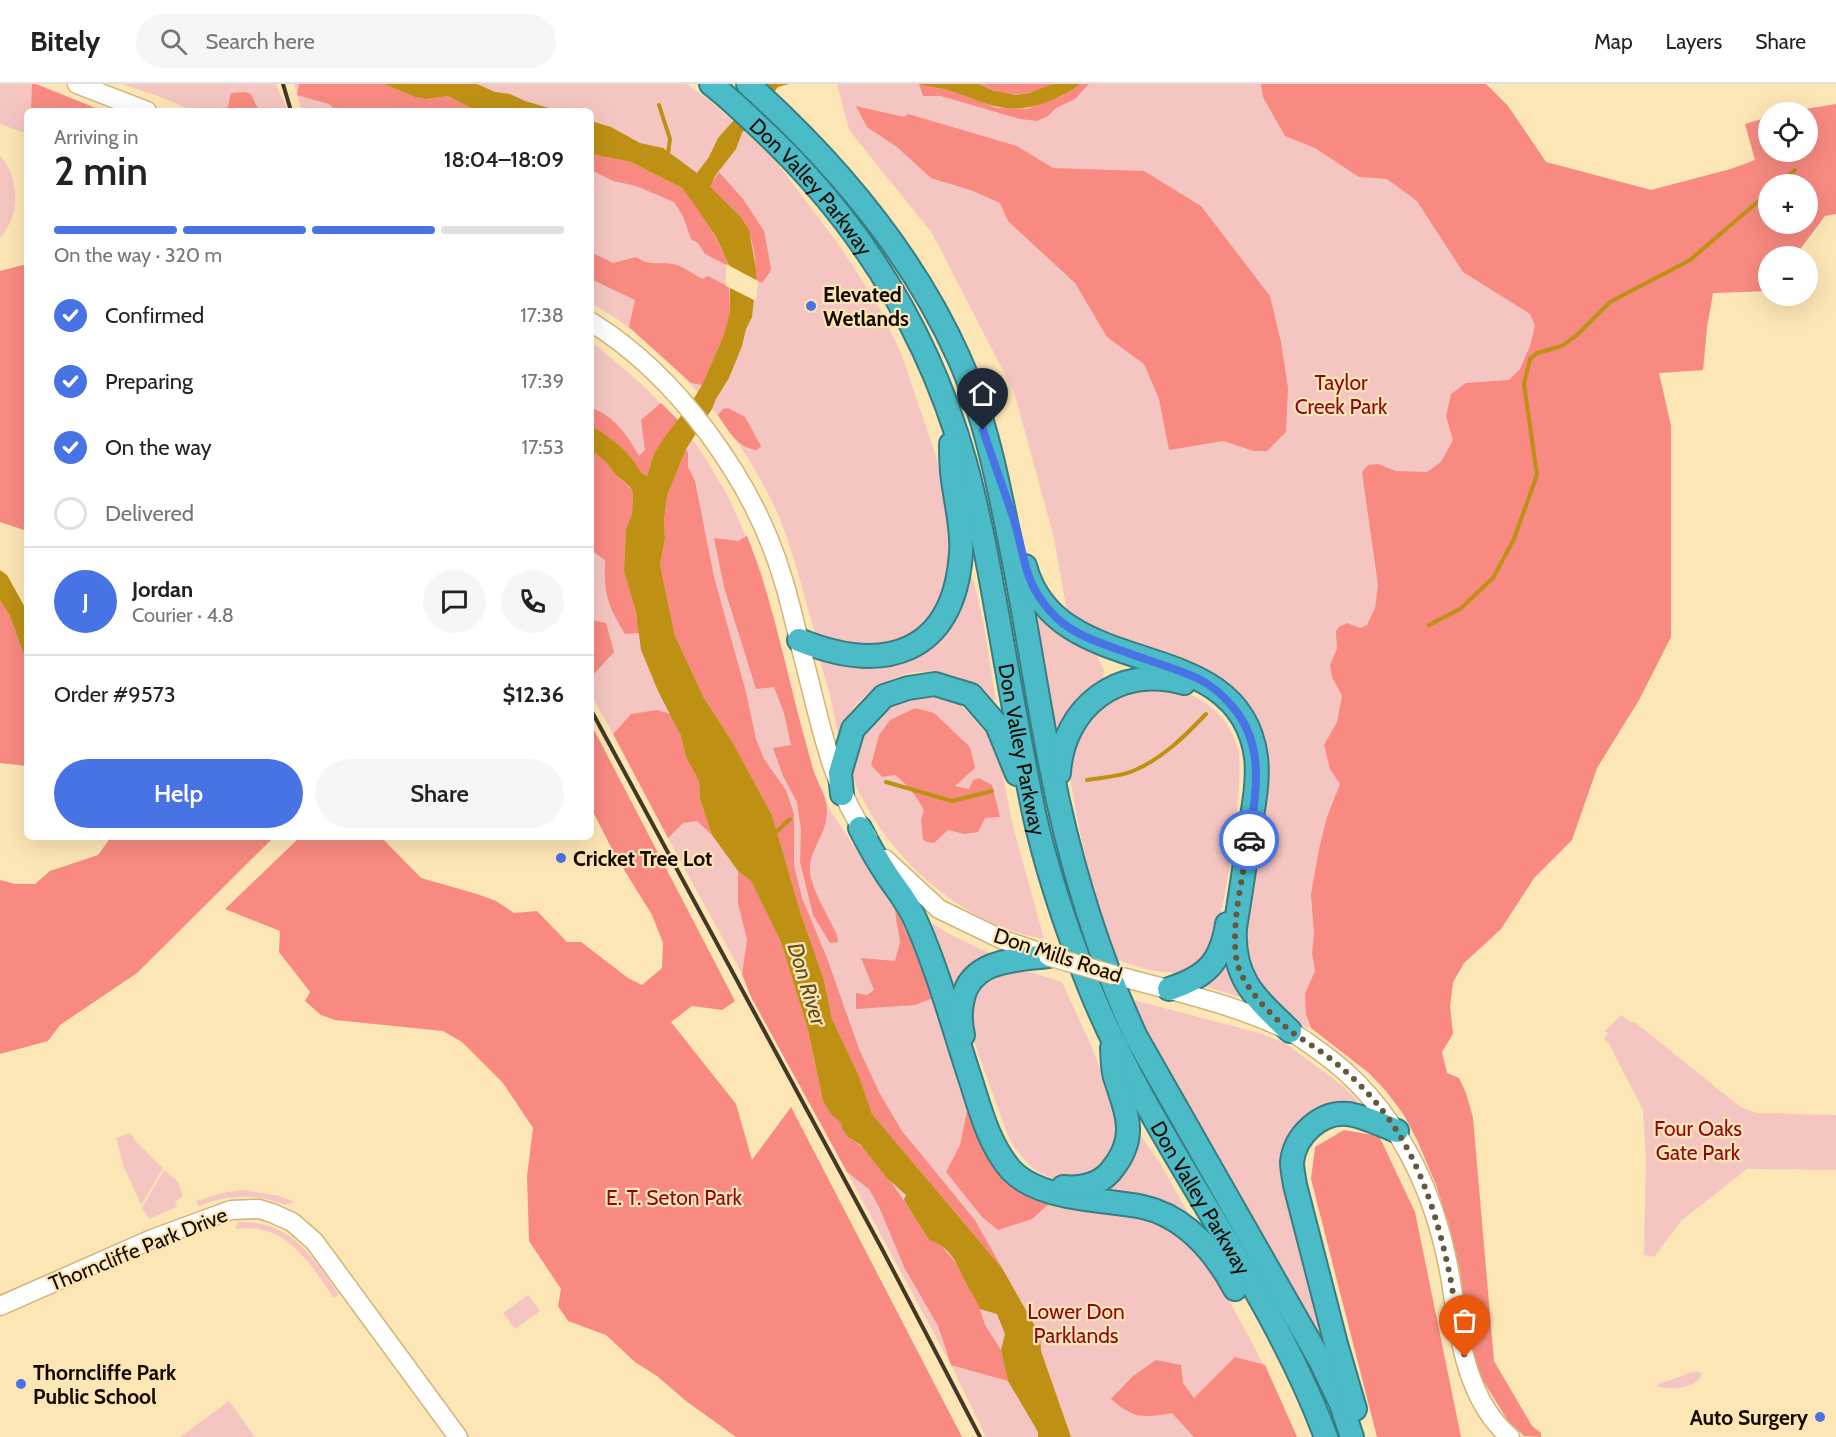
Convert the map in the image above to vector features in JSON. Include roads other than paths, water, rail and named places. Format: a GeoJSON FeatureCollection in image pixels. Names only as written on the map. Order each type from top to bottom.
{"type":"FeatureCollection","features":[{"type":"Feature","properties":{"kind":"highway","name":"Don Valley Parkway"},"geometry":{"type":"LineString","coordinates":[[748,84],[793,125],[848,183],[890,237],[926,295],[959,359],[994,467],[1057,798],[1073,865],[1095,935],[1127,1018],[1174,1107],[1320,1360],[1341,1404],[1352,1437]]}},
{"type":"Feature","properties":{"kind":"highway","name":"Don Valley Parkway"},"geometry":{"type":"LineString","coordinates":[[716,88],[814,180],[865,246],[895,294],[933,370],[965,462],[978,513],[1035,816],[1067,931],[1112,1040],[1287,1350],[1326,1437]]}},
{"type":"Feature","properties":{"kind":"highway"},"geometry":{"type":"LineString","coordinates":[[799,640],[819,649],[834,652],[891,656],[920,644],[943,620],[956,592],[962,551],[959,513],[952,479],[949,412]]}},
{"type":"Feature","properties":{"kind":"highway"},"geometry":{"type":"LineString","coordinates":[[994,467],[1014,522],[1028,578],[1050,612],[1066,627],[1086,638],[1177,669],[1206,683],[1224,697],[1245,724],[1252,739],[1257,776],[1234,945],[1237,964],[1248,986],[1290,1031]]}},
{"type":"Feature","properties":{"kind":"highway"},"geometry":{"type":"LineString","coordinates":[[1057,798],[1060,753],[1072,723],[1093,699],[1115,685],[1133,679],[1155,678],[1180,682],[1206,694],[1229,715],[1242,739],[1248,779],[1222,947],[1207,970],[1188,983],[1169,989]]}},
{"type":"Feature","properties":{"kind":"highway"},"geometry":{"type":"LineString","coordinates":[[842,794],[840,773],[854,729],[884,696],[908,688],[935,684],[971,695],[997,725],[1035,816]]}},
{"type":"Feature","properties":{"kind":"highway"},"geometry":{"type":"LineString","coordinates":[[860,828],[915,920],[995,1148],[1012,1170],[1029,1184],[1049,1193],[1146,1208],[1170,1217],[1208,1246],[1224,1268],[1254,1322],[1287,1350]]}},
{"type":"Feature","properties":{"kind":"highway"},"geometry":{"type":"LineString","coordinates":[[1048,956],[1011,960],[982,970],[972,978],[964,992],[961,1009],[961,1027],[966,1044],[1003,1141],[1012,1157],[1040,1180],[1055,1186],[1072,1188],[1091,1184],[1107,1176],[1119,1161],[1126,1147],[1128,1130],[1122,1096],[1115,1078],[1112,1040]]}},
{"type":"Feature","properties":{"kind":"highway"},"geometry":{"type":"LineString","coordinates":[[1357,1437],[1357,1413],[1336,1344],[1295,1185],[1292,1161],[1300,1138],[1317,1121],[1336,1114],[1349,1114],[1397,1131]]}},
{"type":"Feature","properties":{"kind":"main road"},"geometry":{"type":"LineString","coordinates":[[76,84],[139,108]]}},
{"type":"Feature","properties":{"kind":"main road","name":"Don Mills Road"},"geometry":{"type":"LineString","coordinates":[[594,324],[633,353],[681,399],[722,451],[756,513],[782,575],[830,764],[842,794],[860,828],[877,851],[897,873],[939,909],[1001,939],[1048,956],[1169,989],[1264,1019],[1290,1031],[1337,1063],[1371,1096],[1397,1131],[1425,1187],[1449,1269],[1460,1340],[1470,1373],[1481,1401],[1500,1429],[1510,1437]]}},
{"type":"Feature","properties":{"kind":"main road","name":"Thorncliffe Park Drive"},"geometry":{"type":"LineString","coordinates":[[0,1306],[152,1239],[219,1213],[231,1209],[259,1209],[292,1222],[314,1241],[345,1280],[458,1437]]}},
{"type":"Feature","properties":{"kind":"water"},"geometry":{"type":"Polygon","coordinates":[[[384,84],[477,84],[495,92],[510,94],[549,108],[471,108],[448,96],[426,99],[415,97],[384,84]]]}},
{"type":"Feature","properties":{"kind":"water","name":"Don River"},"geometry":{"type":"Polygon","coordinates":[[[766,84],[789,84],[778,87],[742,133],[736,149],[715,176],[710,187],[740,216],[749,230],[756,280],[752,317],[729,378],[686,449],[667,496],[665,539],[660,565],[675,636],[704,698],[733,743],[772,815],[800,911],[824,980],[832,1019],[859,1076],[872,1114],[1002,1268],[1040,1335],[1041,1351],[1071,1437],[1038,1437],[1038,1432],[1008,1381],[1001,1350],[1005,1334],[997,1314],[980,1309],[955,1260],[942,1246],[929,1240],[904,1200],[906,1195],[887,1178],[861,1145],[848,1137],[841,1123],[831,1114],[823,1101],[808,1030],[781,942],[751,881],[738,871],[712,835],[700,799],[699,781],[686,757],[681,736],[658,691],[641,650],[636,612],[624,570],[626,529],[632,514],[633,494],[630,487],[594,452],[594,428],[609,437],[631,457],[641,473],[647,476],[654,454],[702,385],[723,337],[730,312],[730,267],[716,237],[682,188],[631,162],[594,155],[594,122],[611,127],[640,143],[663,148],[697,173],[709,157],[718,138],[766,84]]]}},
{"type":"Feature","properties":{"kind":"water"},"geometry":{"type":"Polygon","coordinates":[[[918,84],[979,84],[994,91],[1016,95],[1053,84],[1080,84],[1052,100],[1013,109],[1002,108],[950,91],[918,84]]]}},
{"type":"Feature","properties":{"kind":"water"},"geometry":{"type":"Polygon","coordinates":[[[0,570],[7,575],[24,606],[24,655],[9,614],[0,601],[0,570]]]}},
{"type":"Feature","properties":{"kind":"waterway"},"geometry":{"type":"LineString","coordinates":[[659,105],[670,139],[668,154]]}},
{"type":"Feature","properties":{"kind":"waterway"},"geometry":{"type":"LineString","coordinates":[[1790,174],[1795,170]]}},
{"type":"Feature","properties":{"kind":"waterway"},"geometry":{"type":"LineString","coordinates":[[1429,625],[1460,609],[1493,578],[1514,539],[1537,475],[1524,384],[1530,359],[1537,353],[1562,346],[1577,335],[1610,302],[1690,260],[1758,202]]}},
{"type":"Feature","properties":{"kind":"waterway"},"geometry":{"type":"LineString","coordinates":[[1087,780],[1122,775],[1144,766],[1172,746],[1206,714]]}},
{"type":"Feature","properties":{"kind":"waterway"},"geometry":{"type":"LineString","coordinates":[[886,782],[952,801],[992,791]]}},
{"type":"Feature","properties":{"kind":"waterway"},"geometry":{"type":"LineString","coordinates":[[773,835],[790,819]]}},
{"type":"Feature","properties":{"kind":"railway"},"geometry":{"type":"LineString","coordinates":[[283,84],[290,108]]}},
{"type":"Feature","properties":{"kind":"railway"},"geometry":{"type":"LineString","coordinates":[[594,716],[882,1249],[980,1437]]}},
{"type":"Feature","properties":{"kind":"place","name":"Elevated Wetlands"},"geometry":{"type":"Point","coordinates":[811,306]}},
{"type":"Feature","properties":{"kind":"place","name":"Cricket Tree Lot"},"geometry":{"type":"Point","coordinates":[561,858]}},
{"type":"Feature","properties":{"kind":"place","name":"Thorncliffe Park Public School"},"geometry":{"type":"Point","coordinates":[21,1384]}},
{"type":"Feature","properties":{"kind":"place","name":"Auto Surgery"},"geometry":{"type":"Point","coordinates":[1820,1417]}},
{"type":"Feature","properties":{"kind":"park label","name":"Taylor Creek Park"},"geometry":{"type":"Point","coordinates":[1341,394]}},
{"type":"Feature","properties":{"kind":"park label","name":"Four Oaks Gate Park"},"geometry":{"type":"Point","coordinates":[1698,1140]}},
{"type":"Feature","properties":{"kind":"park label","name":"E. T. Seton Park"},"geometry":{"type":"Point","coordinates":[674,1197]}},
{"type":"Feature","properties":{"kind":"park label","name":"Lower Don Parklands"},"geometry":{"type":"Point","coordinates":[1076,1323]}}]}
